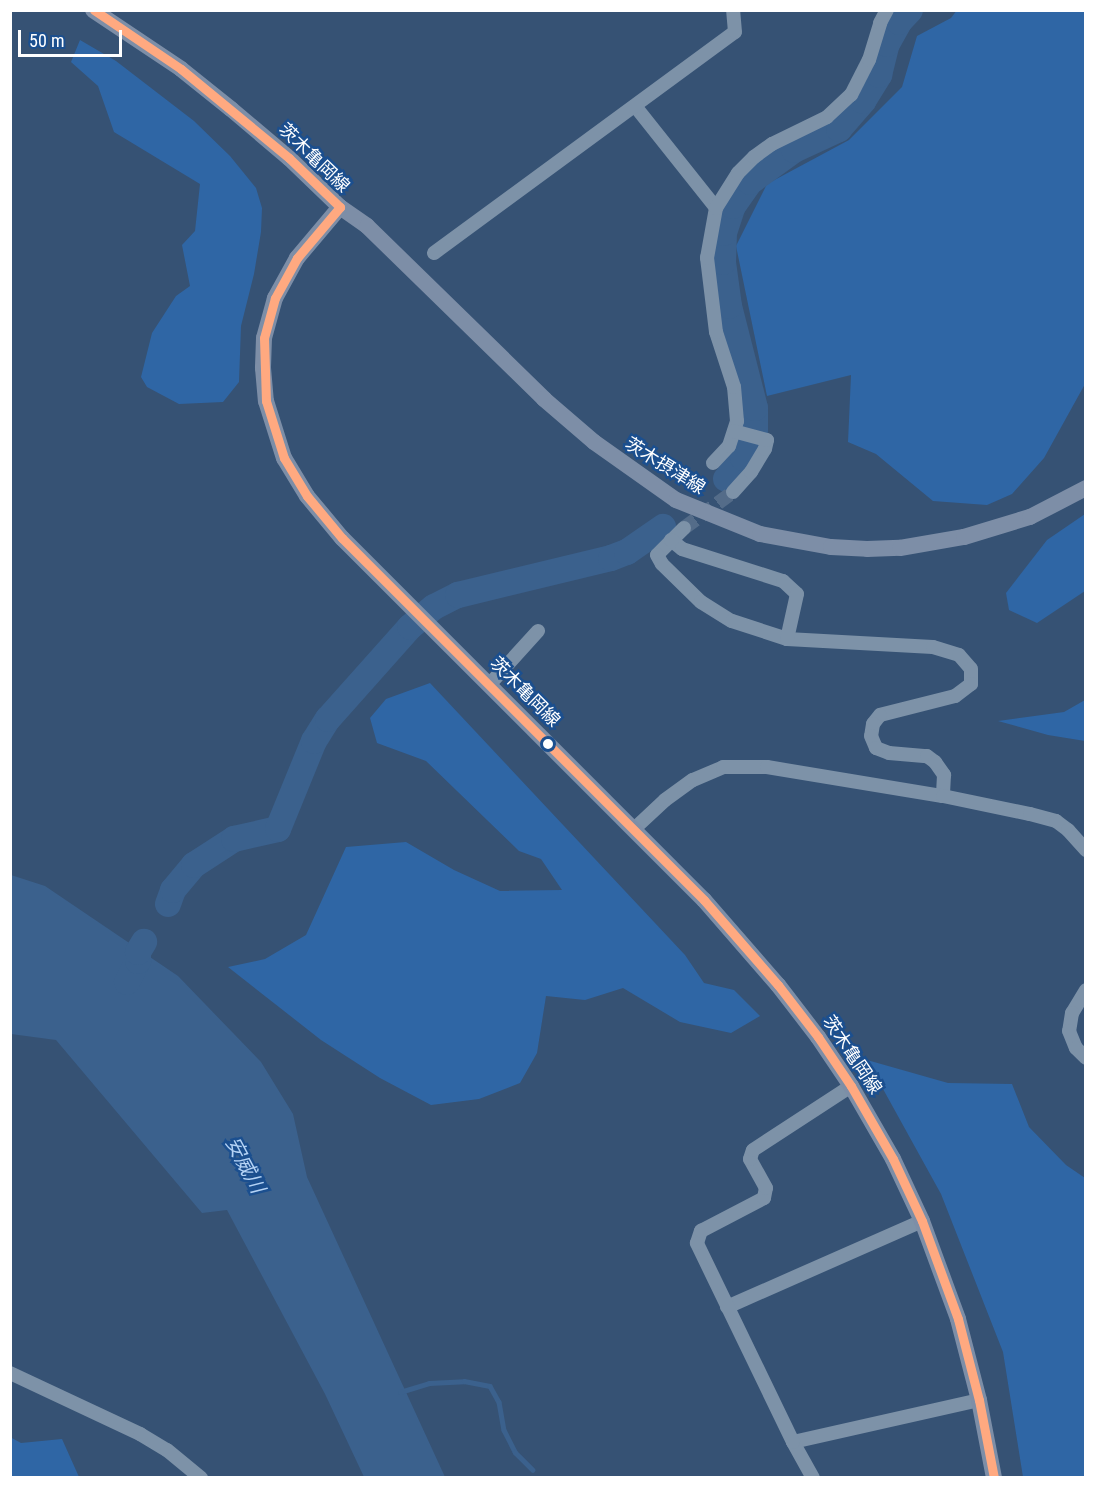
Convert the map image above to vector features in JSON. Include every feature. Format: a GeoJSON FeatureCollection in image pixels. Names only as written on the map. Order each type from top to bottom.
{"type":"FeatureCollection","features":[{"type":"Feature","properties":{"kind":"main road","name":"茨木亀岡線"},"geometry":{"type":"LineString","coordinates":[[93,10],[189,75],[289,158],[340,207],[297,258],[275,298],[264,338],[263,368],[266,401],[275,436],[284,458],[307,496],[342,538],[634,829],[743,943],[792,1003],[852,1086],[893,1159],[922,1221],[958,1319],[979,1400],[994,1478]]}},
{"type":"Feature","properties":{"kind":"main road","name":"茨木摂津線"},"geometry":{"type":"LineString","coordinates":[[340,207],[367,226],[544,399],[594,442],[676,500],[714,518],[760,534],[805,543],[867,549],[900,548],[964,537],[1030,517],[1086,488]]}},
{"type":"Feature","properties":{"kind":"street"},"geometry":{"type":"LineString","coordinates":[[434,253],[735,32],[733,10]]}},
{"type":"Feature","properties":{"kind":"street"},"geometry":{"type":"LineString","coordinates":[[713,463],[729,446],[737,432],[737,406],[716,332],[706,258],[716,208],[738,173],[754,157],[772,144],[827,117],[851,94],[869,60],[880,23],[887,10]]}},
{"type":"Feature","properties":{"kind":"street"},"geometry":{"type":"LineString","coordinates":[[635,106],[716,208]]}},
{"type":"Feature","properties":{"kind":"street"},"geometry":{"type":"LineString","coordinates":[[733,492],[744,483],[765,450],[767,440],[737,432]]}},
{"type":"Feature","properties":{"kind":"street"},"geometry":{"type":"LineString","coordinates":[[684,528],[657,555],[675,579],[701,602],[732,621],[787,639],[933,647],[959,655],[971,669],[971,684],[955,696],[880,715],[873,724],[871,736],[876,748],[890,753],[927,756],[935,762],[944,775],[943,796]]}},
{"type":"Feature","properties":{"kind":"street"},"geometry":{"type":"LineString","coordinates":[[671,540],[682,549],[783,581],[797,594],[787,639]]}},
{"type":"Feature","properties":{"kind":"street"},"geometry":{"type":"LineString","coordinates":[[489,685],[538,631]]}},
{"type":"Feature","properties":{"kind":"street"},"geometry":{"type":"LineString","coordinates":[[634,829],[665,800],[693,780],[723,767],[767,766],[943,796],[1056,821],[1068,830],[1086,850]]}},
{"type":"Feature","properties":{"kind":"street"},"geometry":{"type":"LineString","coordinates":[[1086,990],[1072,1012],[1069,1031],[1076,1048],[1086,1058]]}},
{"type":"Feature","properties":{"kind":"street"},"geometry":{"type":"LineString","coordinates":[[813,1478],[793,1442],[697,1243],[701,1231],[764,1198],[766,1188],[750,1159],[753,1150],[852,1086]]}},
{"type":"Feature","properties":{"kind":"street"},"geometry":{"type":"LineString","coordinates":[[727,1307],[922,1221]]}},
{"type":"Feature","properties":{"kind":"street"},"geometry":{"type":"LineString","coordinates":[[10,1373],[140,1434],[167,1450],[201,1478]]}},
{"type":"Feature","properties":{"kind":"street"},"geometry":{"type":"LineString","coordinates":[[793,1442],[979,1400]]}},
{"type":"Feature","properties":{"kind":"shaded area"},"geometry":{"type":"Polygon","coordinates":[[[957,10],[1085,11],[1085,384],[1044,458],[1012,494],[987,505],[933,501],[876,454],[848,442],[851,375],[767,396],[736,246],[767,184],[849,140],[902,87],[917,36],[951,18],[957,10]]]}},
{"type":"Feature","properties":{"kind":"shaded area"},"geometry":{"type":"Polygon","coordinates":[[[80,40],[116,61],[194,121],[230,156],[256,188],[262,208],[261,232],[254,274],[241,326],[239,382],[223,402],[179,404],[147,387],[141,377],[152,333],[176,296],[190,286],[182,245],[195,231],[200,184],[114,132],[98,86],[71,62],[80,40]]]}},
{"type":"Feature","properties":{"kind":"shaded area"},"geometry":{"type":"Polygon","coordinates":[[[1085,514],[1085,591],[1037,623],[1009,610],[1006,593],[1047,540],[1085,514]]]}},
{"type":"Feature","properties":{"kind":"shaded area"},"geometry":{"type":"Polygon","coordinates":[[[430,683],[685,955],[704,983],[734,990],[760,1016],[731,1033],[680,1022],[623,988],[585,1000],[546,996],[537,1053],[520,1083],[479,1099],[431,1105],[380,1078],[321,1040],[228,967],[265,959],[306,935],[346,847],[406,842],[454,870],[500,891],[562,890],[541,859],[519,851],[426,761],[377,743],[370,718],[386,699],[430,683]]]}},
{"type":"Feature","properties":{"kind":"shaded area"},"geometry":{"type":"Polygon","coordinates":[[[1085,700],[1085,741],[1048,735],[998,721],[1064,712],[1085,700]]]}},
{"type":"Feature","properties":{"kind":"shaded area"},"geometry":{"type":"Polygon","coordinates":[[[867,1060],[948,1083],[1012,1084],[1029,1127],[1066,1165],[1085,1178],[1085,1477],[1023,1477],[1003,1352],[941,1194],[867,1060]]]}},
{"type":"Feature","properties":{"kind":"shaded area"},"geometry":{"type":"Polygon","coordinates":[[[10,1437],[21,1443],[62,1439],[79,1477],[11,1477],[10,1437]]]}},
{"type":"Feature","properties":{"kind":"water","name":"安威川"},"geometry":{"type":"Polygon","coordinates":[[[11,875],[45,886],[178,976],[261,1062],[293,1114],[307,1177],[445,1477],[364,1477],[325,1394],[227,1210],[202,1213],[56,1040],[11,1034],[11,875]]]}},
{"type":"Feature","properties":{"kind":"waterway"},"geometry":{"type":"LineString","coordinates":[[726,479],[743,458],[755,430],[755,408],[729,306],[723,262],[724,233],[733,206],[750,182],[794,150],[839,129],[863,101],[879,75],[887,44],[899,22],[910,10]]}},
{"type":"Feature","properties":{"kind":"waterway"},"geometry":{"type":"LineString","coordinates":[[168,904],[173,890],[194,865],[234,839],[278,829],[314,741],[328,719],[410,627],[434,607],[458,595],[611,558],[627,552],[663,527]]}},
{"type":"Feature","properties":{"kind":"waterway"},"geometry":{"type":"LineString","coordinates":[[127,982],[138,961],[138,952],[144,942]]}},
{"type":"Feature","properties":{"kind":"waterway"},"geometry":{"type":"LineString","coordinates":[[400,1392],[429,1383],[464,1381],[490,1386],[499,1402],[504,1430],[515,1452],[533,1470]]}},
{"type":"Feature","properties":{"kind":"tunnel"},"geometry":{"type":"LineString","coordinates":[[684,528],[733,492]]}},
{"type":"Feature","properties":{"kind":"transit line"},"geometry":{"type":"LineString","coordinates":[[94,10],[181,69],[289,158],[340,207]]}},
{"type":"Feature","properties":{"kind":"transit line"},"geometry":{"type":"LineString","coordinates":[[340,207],[297,258],[275,298],[264,338],[266,401],[284,458],[307,496],[342,538],[704,900],[778,985],[818,1037],[851,1086],[893,1159],[922,1221],[958,1319],[979,1400],[994,1478]]}}]}
